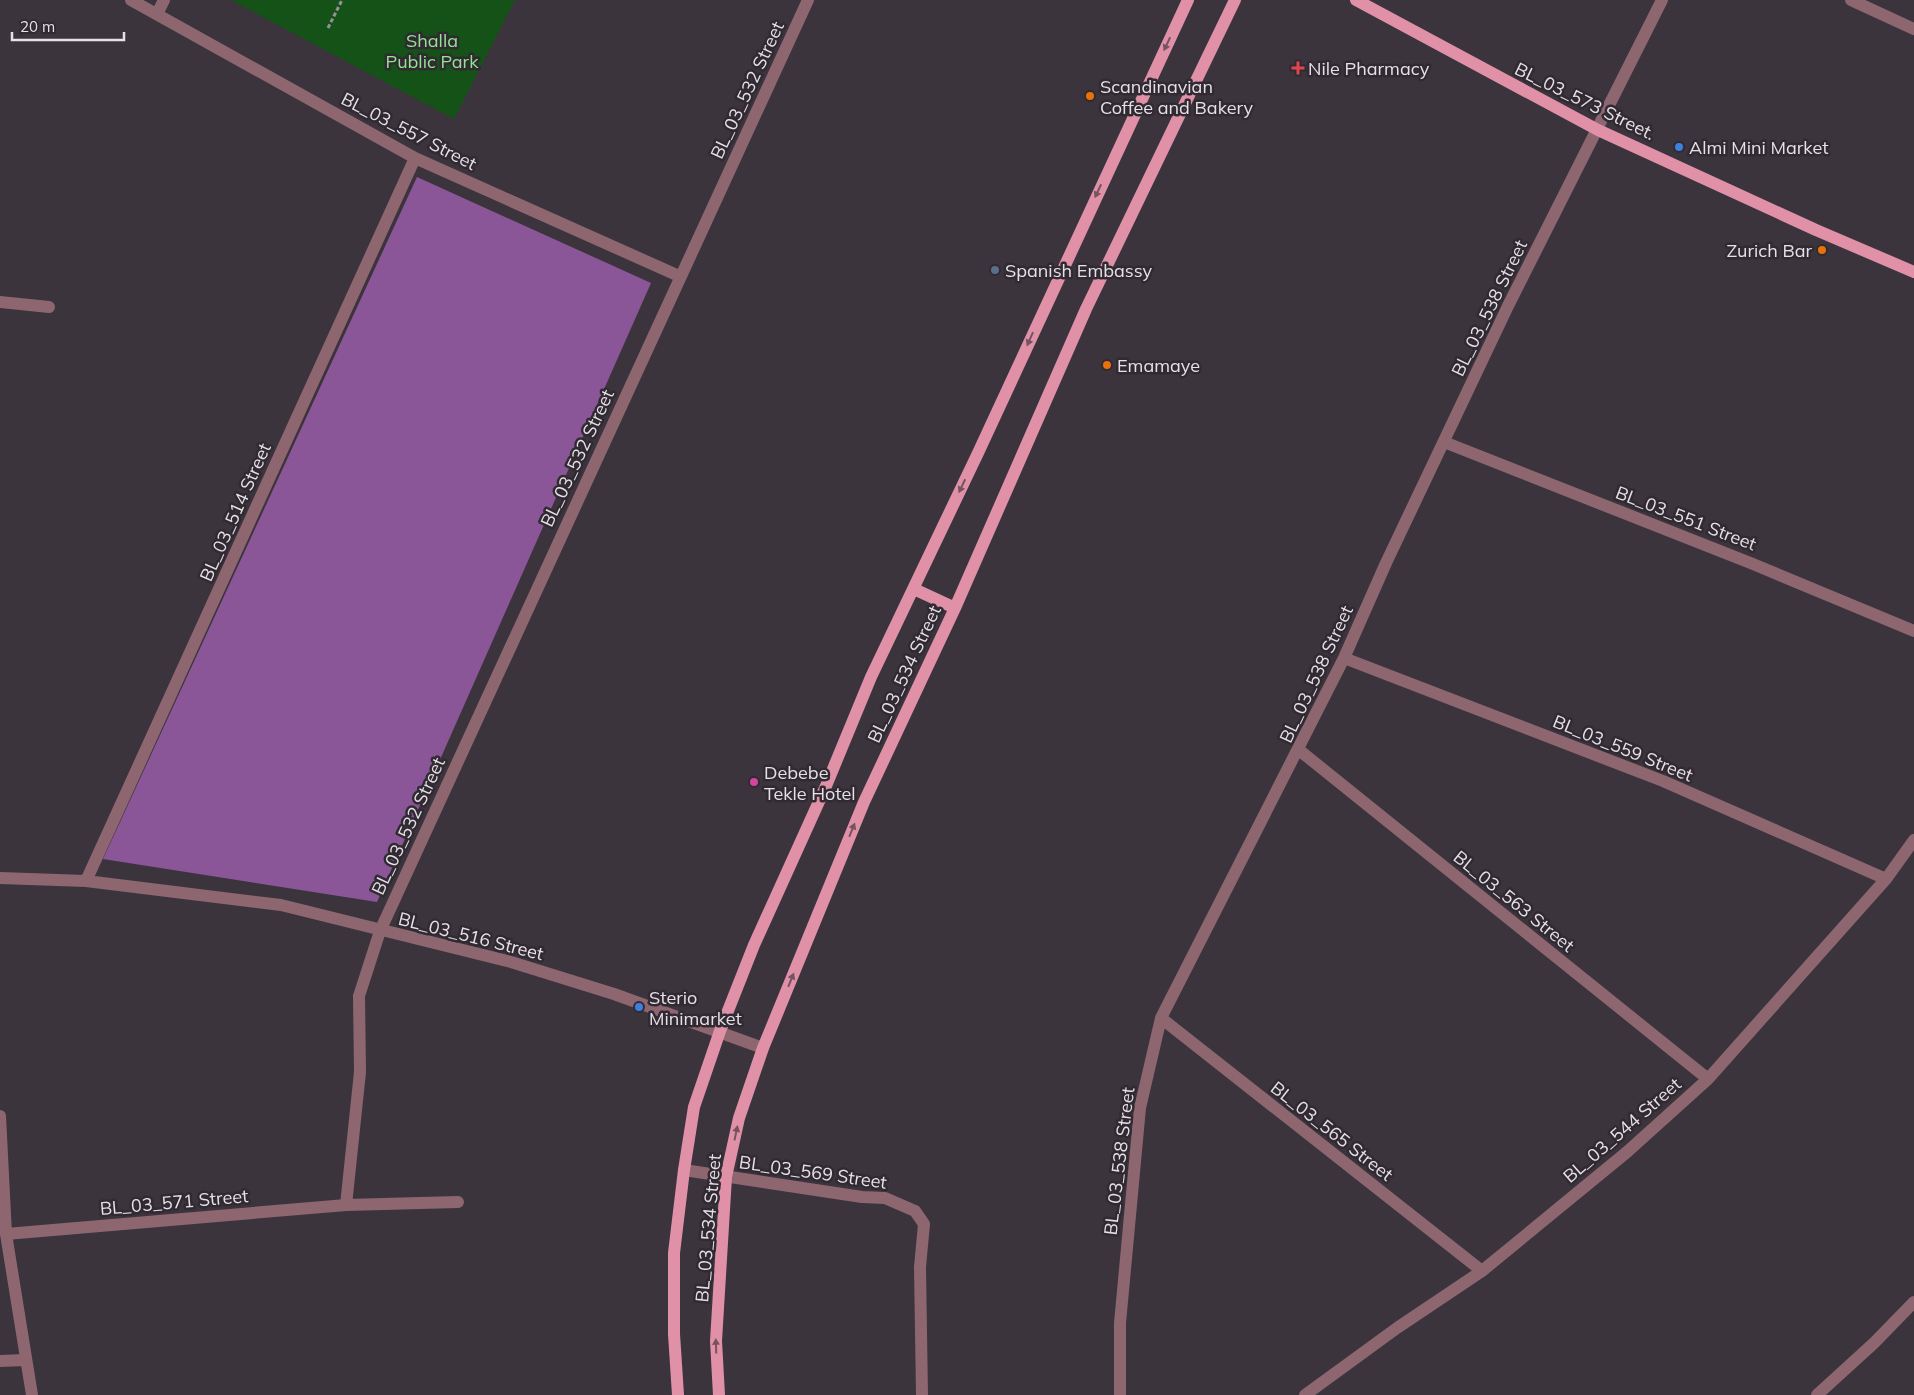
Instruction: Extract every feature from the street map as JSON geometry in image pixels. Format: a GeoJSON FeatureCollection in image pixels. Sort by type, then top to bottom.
{"type":"FeatureCollection","features":[{"type":"Feature","properties":{"kind":"main road","name":"BL_03_534 Street"},"geometry":{"type":"LineString","coordinates":[[678,1395],[674,1334],[674,1253],[694,1107],[720,1031],[754,945],[826,786],[871,677],[914,589],[1188,0]]}},
{"type":"Feature","properties":{"kind":"main road","name":"BL_03_534 Street"},"geometry":{"type":"LineString","coordinates":[[719,1395],[716,1341],[726,1178],[739,1118],[763,1048],[864,802],[955,608],[1086,309],[1235,0]]}},
{"type":"Feature","properties":{"kind":"main road","name":"BL_03_573 Street."},"geometry":{"type":"LineString","coordinates":[[1356,0],[1598,130],[1816,230],[1914,272]]}},
{"type":"Feature","properties":{"kind":"main road"},"geometry":{"type":"LineString","coordinates":[[914,589],[955,608]]}},
{"type":"Feature","properties":{"kind":"street","name":"BL_03_557 Street"},"geometry":{"type":"LineString","coordinates":[[131,0],[415,158],[679,276]]}},
{"type":"Feature","properties":{"kind":"street"},"geometry":{"type":"LineString","coordinates":[[157,14],[164,0]]}},
{"type":"Feature","properties":{"kind":"street","name":"BL_03_532 Street"},"geometry":{"type":"LineString","coordinates":[[380,931],[679,276],[808,0]]}},
{"type":"Feature","properties":{"kind":"street","name":"BL_03_538 Street"},"geometry":{"type":"LineString","coordinates":[[1120,1395],[1120,1322],[1140,1108],[1161,1018],[1299,750],[1344,658],[1508,306],[1662,0]]}},
{"type":"Feature","properties":{"kind":"street"},"geometry":{"type":"LineString","coordinates":[[1851,0],[1914,29]]}},
{"type":"Feature","properties":{"kind":"street","name":"BL_03_514 Street"},"geometry":{"type":"LineString","coordinates":[[86,881],[415,158]]}},
{"type":"Feature","properties":{"kind":"street"},"geometry":{"type":"LineString","coordinates":[[0,302],[49,307]]}},
{"type":"Feature","properties":{"kind":"street","name":"BL_03_551 Street"},"geometry":{"type":"LineString","coordinates":[[1444,442],[1753,564],[1914,631]]}},
{"type":"Feature","properties":{"kind":"street","name":"BL_03_559 Street"},"geometry":{"type":"LineString","coordinates":[[1344,658],[1664,781],[1886,879]]}},
{"type":"Feature","properties":{"kind":"street","name":"BL_03_563 Street"},"geometry":{"type":"LineString","coordinates":[[1299,750],[1708,1079]]}},
{"type":"Feature","properties":{"kind":"street","name":"BL_03_544 Street"},"geometry":{"type":"LineString","coordinates":[[1305,1395],[1397,1328],[1482,1271],[1627,1152],[1708,1079],[1886,879],[1914,840]]}},
{"type":"Feature","properties":{"kind":"street","name":"BL_03_516 Street"},"geometry":{"type":"LineString","coordinates":[[0,878],[86,881],[281,905],[511,962],[614,994],[763,1048]]}},
{"type":"Feature","properties":{"kind":"street"},"geometry":{"type":"LineString","coordinates":[[346,1205],[360,1072],[359,996],[380,931]]}},
{"type":"Feature","properties":{"kind":"street","name":"BL_03_565 Street"},"geometry":{"type":"LineString","coordinates":[[1161,1018],[1482,1271]]}},
{"type":"Feature","properties":{"kind":"street"},"geometry":{"type":"LineString","coordinates":[[0,1116],[6,1234],[24,1360],[32,1395]]}},
{"type":"Feature","properties":{"kind":"street","name":"BL_03_569 Street"},"geometry":{"type":"LineString","coordinates":[[684,1170],[726,1178],[885,1198],[915,1211],[924,1224],[920,1267],[922,1395]]}},
{"type":"Feature","properties":{"kind":"street","name":"BL_03_571 Street"},"geometry":{"type":"LineString","coordinates":[[6,1234],[346,1205],[458,1202]]}},
{"type":"Feature","properties":{"kind":"street"},"geometry":{"type":"LineString","coordinates":[[1817,1395],[1874,1343],[1914,1302]]}},
{"type":"Feature","properties":{"kind":"street"},"geometry":{"type":"LineString","coordinates":[[0,1361],[24,1360]]}},
{"type":"Feature","properties":{"kind":"path"},"geometry":{"type":"LineString","coordinates":[[328,28],[342,0]]}},
{"type":"Feature","properties":{"kind":"green space","name":"Shalla Public Park"},"geometry":{"type":"Polygon","coordinates":[[[231,0],[515,0],[454,119],[231,0]]]}},
{"type":"Feature","properties":{"kind":"building"},"geometry":{"type":"Polygon","coordinates":[[[417,177],[651,283],[377,902],[103,859],[417,177]]]}},
{"type":"Feature","properties":{"kind":"place","name":"Nile Pharmacy"},"geometry":{"type":"Point","coordinates":[1298,68]}},
{"type":"Feature","properties":{"kind":"place","name":"Scandinavian Coffee and Bakery"},"geometry":{"type":"Point","coordinates":[1090,96]}},
{"type":"Feature","properties":{"kind":"place","name":"Almi Mini Market"},"geometry":{"type":"Point","coordinates":[1679,147]}},
{"type":"Feature","properties":{"kind":"place","name":"Zurich Bar"},"geometry":{"type":"Point","coordinates":[1822,250]}},
{"type":"Feature","properties":{"kind":"place","name":"Spanish Embassy"},"geometry":{"type":"Point","coordinates":[995,270]}},
{"type":"Feature","properties":{"kind":"place","name":"Emamaye"},"geometry":{"type":"Point","coordinates":[1107,365]}},
{"type":"Feature","properties":{"kind":"place","name":"Debebe Tekle Hotel"},"geometry":{"type":"Point","coordinates":[754,782]}},
{"type":"Feature","properties":{"kind":"place","name":"Sterio Minimarket"},"geometry":{"type":"Point","coordinates":[639,1007]}}]}
